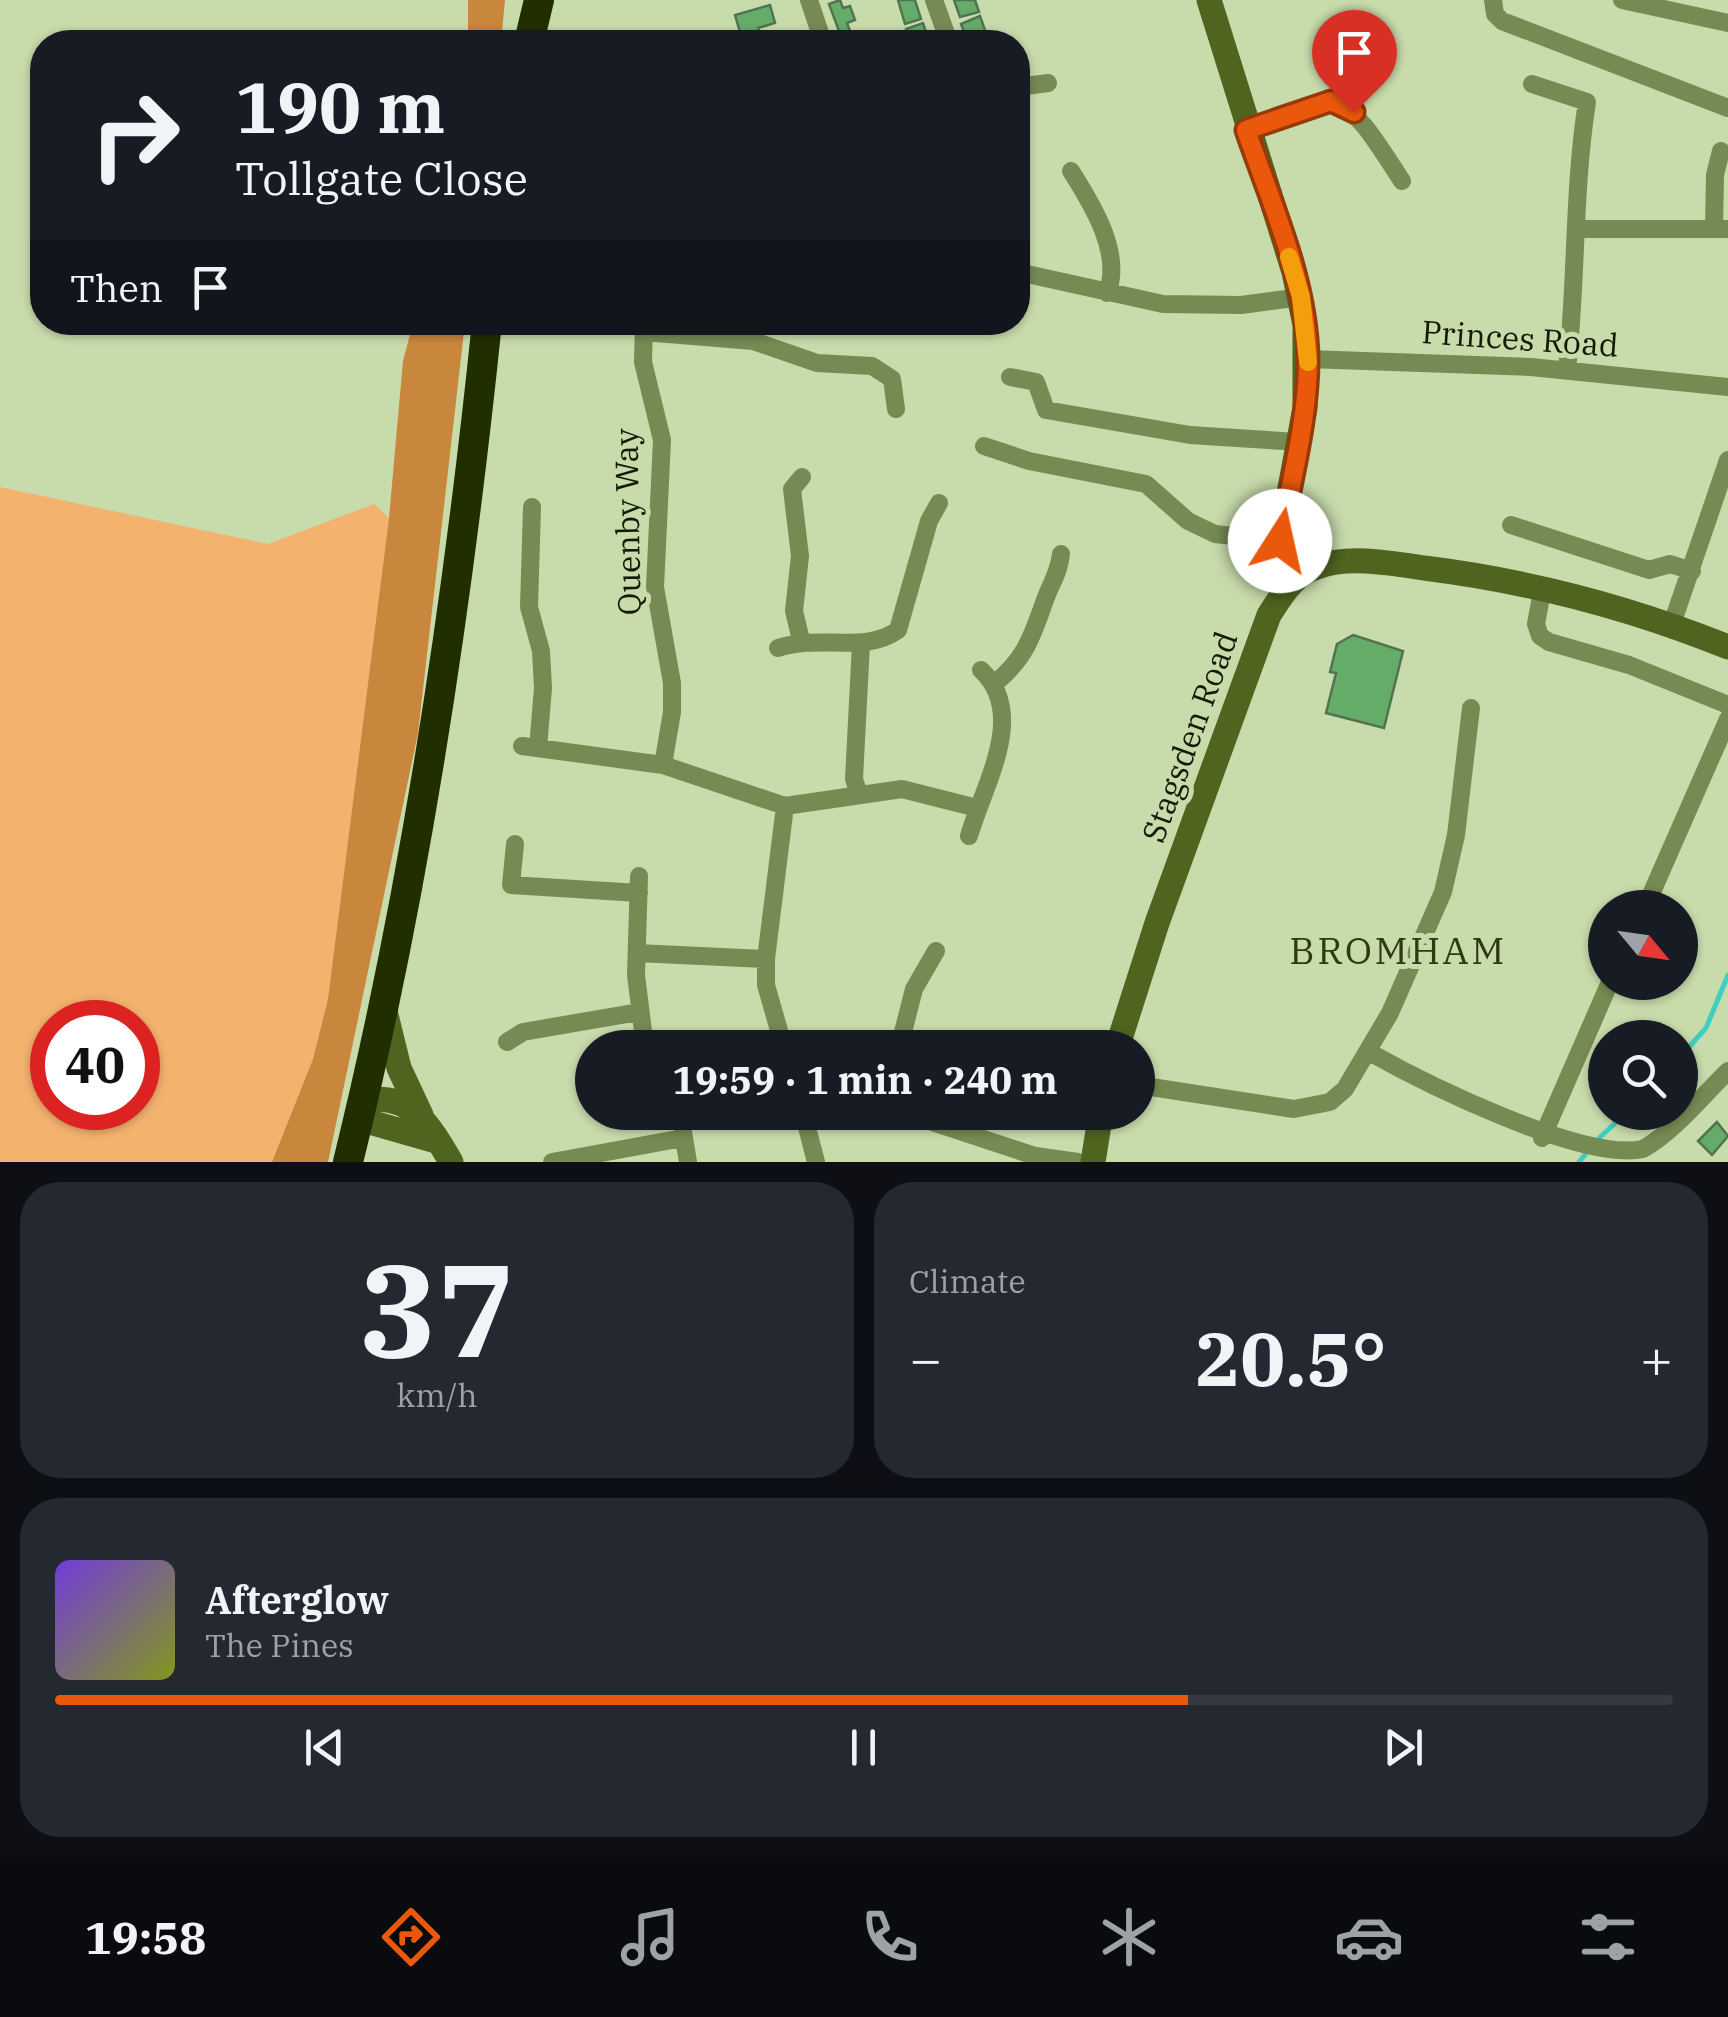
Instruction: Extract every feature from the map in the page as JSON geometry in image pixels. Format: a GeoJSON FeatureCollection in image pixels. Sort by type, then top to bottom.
{"type":"FeatureCollection","features":[{"type":"Feature","properties":{"kind":"highway"},"geometry":{"type":"LineString","coordinates":[[532,30],[539,0]]}},
{"type":"Feature","properties":{"kind":"highway"},"geometry":{"type":"LineString","coordinates":[[348,1162],[383,1002],[458,567],[485,335]]}},
{"type":"Feature","properties":{"kind":"street"},"geometry":{"type":"LineString","coordinates":[[810,0],[819,30]]}},
{"type":"Feature","properties":{"kind":"street"},"geometry":{"type":"LineString","coordinates":[[934,0],[944,30]]}},
{"type":"Feature","properties":{"kind":"street"},"geometry":{"type":"LineString","coordinates":[[1209,0],[1246,130],[1301,297],[1308,359],[1280,541]]}},
{"type":"Feature","properties":{"kind":"street"},"geometry":{"type":"LineString","coordinates":[[1494,0],[1495,14],[1502,21],[1728,108]]}},
{"type":"Feature","properties":{"kind":"street"},"geometry":{"type":"LineString","coordinates":[[1622,0],[1728,23]]}},
{"type":"Feature","properties":{"kind":"street"},"geometry":{"type":"LineString","coordinates":[[1030,90],[1048,83]]}},
{"type":"Feature","properties":{"kind":"street"},"geometry":{"type":"LineString","coordinates":[[1532,84],[1587,102],[1577,168],[1578,255],[1567,369]]}},
{"type":"Feature","properties":{"kind":"street"},"geometry":{"type":"LineString","coordinates":[[1246,130],[1310,105],[1331,101],[1345,105],[1364,122],[1402,181]]}},
{"type":"Feature","properties":{"kind":"street"},"geometry":{"type":"LineString","coordinates":[[1576,229],[1721,229],[1715,175],[1722,152]]}},
{"type":"Feature","properties":{"kind":"street"},"geometry":{"type":"LineString","coordinates":[[1071,171],[1090,202],[1106,242],[1114,276],[1107,292]]}},
{"type":"Feature","properties":{"kind":"street"},"geometry":{"type":"LineString","coordinates":[[1030,275],[1198,307],[1301,297]]}},
{"type":"Feature","properties":{"kind":"street","name":"Quenby Way"},"geometry":{"type":"LineString","coordinates":[[644,335],[643,362],[662,440],[655,587],[672,683],[664,766]]}},
{"type":"Feature","properties":{"kind":"street"},"geometry":{"type":"LineString","coordinates":[[706,335],[753,341],[817,363],[884,370],[892,379],[896,409]]}},
{"type":"Feature","properties":{"kind":"street"},"geometry":{"type":"LineString","coordinates":[[753,341],[755,335]]}},
{"type":"Feature","properties":{"kind":"street","name":"Princes Road"},"geometry":{"type":"LineString","coordinates":[[1308,359],[1567,369],[1728,387]]}},
{"type":"Feature","properties":{"kind":"street"},"geometry":{"type":"LineString","coordinates":[[1010,377],[1036,382],[1046,410],[1190,435],[1298,442]]}},
{"type":"Feature","properties":{"kind":"street"},"geometry":{"type":"LineString","coordinates":[[984,446],[1029,461],[1146,484],[1188,521],[1215,534],[1280,541],[1306,571],[1336,564],[1392,564],[1544,586],[1672,624],[1728,646]]}},
{"type":"Feature","properties":{"kind":"street"},"geometry":{"type":"LineString","coordinates":[[1672,624],[1728,460]]}},
{"type":"Feature","properties":{"kind":"street"},"geometry":{"type":"LineString","coordinates":[[801,640],[794,610],[800,556],[792,489],[802,477]]}},
{"type":"Feature","properties":{"kind":"street"},"geometry":{"type":"LineString","coordinates":[[778,648],[801,640],[861,644],[885,640],[903,623],[929,521],[939,503]]}},
{"type":"Feature","properties":{"kind":"street"},"geometry":{"type":"LineString","coordinates":[[532,507],[529,607],[541,652],[543,688],[530,747],[664,766],[785,806],[902,790],[977,808]]}},
{"type":"Feature","properties":{"kind":"street"},"geometry":{"type":"LineString","coordinates":[[1511,525],[1649,570],[1670,564],[1692,572]]}},
{"type":"Feature","properties":{"kind":"street"},"geometry":{"type":"LineString","coordinates":[[969,836],[1003,731],[1004,711],[988,677],[1024,657],[1046,596],[1065,582],[1061,554]]}},
{"type":"Feature","properties":{"kind":"street","name":"Stagsden Road"},"geometry":{"type":"LineString","coordinates":[[1123,1030],[1157,922],[1269,615],[1286,587],[1306,571]]}},
{"type":"Feature","properties":{"kind":"street"},"geometry":{"type":"LineString","coordinates":[[1544,586],[1536,624],[1540,636],[1549,642],[1629,665],[1728,705]]}},
{"type":"Feature","properties":{"kind":"street"},"geometry":{"type":"LineString","coordinates":[[860,795],[854,779],[861,644]]}},
{"type":"Feature","properties":{"kind":"street"},"geometry":{"type":"LineString","coordinates":[[1155,1088],[1294,1109],[1316,1108],[1345,1088],[1369,1052],[1443,892],[1456,835],[1471,708]]}},
{"type":"Feature","properties":{"kind":"street"},"geometry":{"type":"LineString","coordinates":[[1653,890],[1728,720]]}},
{"type":"Feature","properties":{"kind":"street"},"geometry":{"type":"LineString","coordinates":[[778,1030],[771,1009],[766,959],[785,806]]}},
{"type":"Feature","properties":{"kind":"street"},"geometry":{"type":"LineString","coordinates":[[504,1042],[523,1032],[641,1021],[637,953],[639,884],[511,885],[515,844]]}},
{"type":"Feature","properties":{"kind":"street"},"geometry":{"type":"LineString","coordinates":[[904,1030],[914,989],[936,952]]}},
{"type":"Feature","properties":{"kind":"street"},"geometry":{"type":"LineString","coordinates":[[637,953],[766,959]]}},
{"type":"Feature","properties":{"kind":"street"},"geometry":{"type":"LineString","coordinates":[[1542,1138],[1602,1000]]}},
{"type":"Feature","properties":{"kind":"street"},"geometry":{"type":"LineString","coordinates":[[383,1002],[399,1068],[436,1141],[452,1162]]}},
{"type":"Feature","properties":{"kind":"street"},"geometry":{"type":"LineString","coordinates":[[1369,1052],[1472,1109],[1542,1138],[1610,1157],[1645,1156],[1728,1071]]}},
{"type":"Feature","properties":{"kind":"street"},"geometry":{"type":"LineString","coordinates":[[361,1110],[392,1098],[422,1115]]}},
{"type":"Feature","properties":{"kind":"street"},"geometry":{"type":"LineString","coordinates":[[361,1110],[436,1141]]}},
{"type":"Feature","properties":{"kind":"street"},"geometry":{"type":"LineString","coordinates":[[682,1130],[688,1162]]}},
{"type":"Feature","properties":{"kind":"street"},"geometry":{"type":"LineString","coordinates":[[808,1130],[816,1162]]}},
{"type":"Feature","properties":{"kind":"street"},"geometry":{"type":"LineString","coordinates":[[956,1130],[1034,1156],[1078,1162]]}},
{"type":"Feature","properties":{"kind":"street"},"geometry":{"type":"LineString","coordinates":[[1093,1162],[1098,1130]]}},
{"type":"Feature","properties":{"kind":"street"},"geometry":{"type":"LineString","coordinates":[[552,1162],[683,1138]]}},
{"type":"Feature","properties":{"kind":"shaded area"},"geometry":{"type":"Polygon","coordinates":[[[468,0],[505,0],[502,30],[468,30],[468,0]]]}},
{"type":"Feature","properties":{"kind":"shaded area"},"geometry":{"type":"Polygon","coordinates":[[[410,335],[464,335],[418,733],[328,1162],[272,1162],[313,1059],[328,999],[389,518],[403,361],[410,335]]]}},
{"type":"Feature","properties":{"kind":"shaded area"},"geometry":{"type":"Polygon","coordinates":[[[0,487],[268,544],[374,504],[389,518],[328,999],[313,1059],[272,1162],[0,1162],[0,487]]]}},
{"type":"Feature","properties":{"kind":"building"},"geometry":{"type":"Polygon","coordinates":[[[840,0],[843,8],[850,6],[855,20],[847,23],[850,30],[839,30],[829,4],[840,0]]]}},
{"type":"Feature","properties":{"kind":"building"},"geometry":{"type":"Polygon","coordinates":[[[898,0],[915,0],[921,19],[905,24],[898,0]]]}},
{"type":"Feature","properties":{"kind":"building"},"geometry":{"type":"Polygon","coordinates":[[[954,0],[975,0],[979,12],[960,17],[954,0]]]}},
{"type":"Feature","properties":{"kind":"building"},"geometry":{"type":"Polygon","coordinates":[[[770,5],[775,23],[759,30],[739,30],[735,15],[770,5]]]}},
{"type":"Feature","properties":{"kind":"building"},"geometry":{"type":"Polygon","coordinates":[[[980,16],[985,30],[963,30],[961,24],[980,16]]]}},
{"type":"Feature","properties":{"kind":"building"},"geometry":{"type":"Polygon","coordinates":[[[923,23],[925,30],[906,30],[923,23]]]}},
{"type":"Feature","properties":{"kind":"building"},"geometry":{"type":"Polygon","coordinates":[[[1353,635],[1403,651],[1384,728],[1326,713],[1336,673],[1330,672],[1337,644],[1353,635]]]}},
{"type":"Feature","properties":{"kind":"building"},"geometry":{"type":"Polygon","coordinates":[[[1717,1122],[1728,1136],[1712,1155],[1698,1141],[1717,1122]]]}},
{"type":"Feature","properties":{"kind":"waterway"},"geometry":{"type":"LineString","coordinates":[[1698,1037],[1706,1028],[1728,975]]}},
{"type":"Feature","properties":{"kind":"waterway"},"geometry":{"type":"LineString","coordinates":[[1596,1141],[1608,1130]]}},
{"type":"Feature","properties":{"kind":"waterway"},"geometry":{"type":"LineString","coordinates":[[1579,1162],[1589,1150]]}},
{"type":"Feature","properties":{"kind":"slow traffic"},"geometry":{"type":"LineString","coordinates":[[1289,257],[1301,297],[1308,362]]}},
{"type":"Feature","properties":{"kind":"district","name":"BROMHAM"},"geometry":{"type":"Point","coordinates":[1398,951]}},
{"type":"Feature","properties":{"kind":"route"},"geometry":{"type":"LineString","coordinates":[[1280,541],[1304,408],[1306,325],[1294,272],[1246,130],[1331,101],[1354,112]]}}]}
